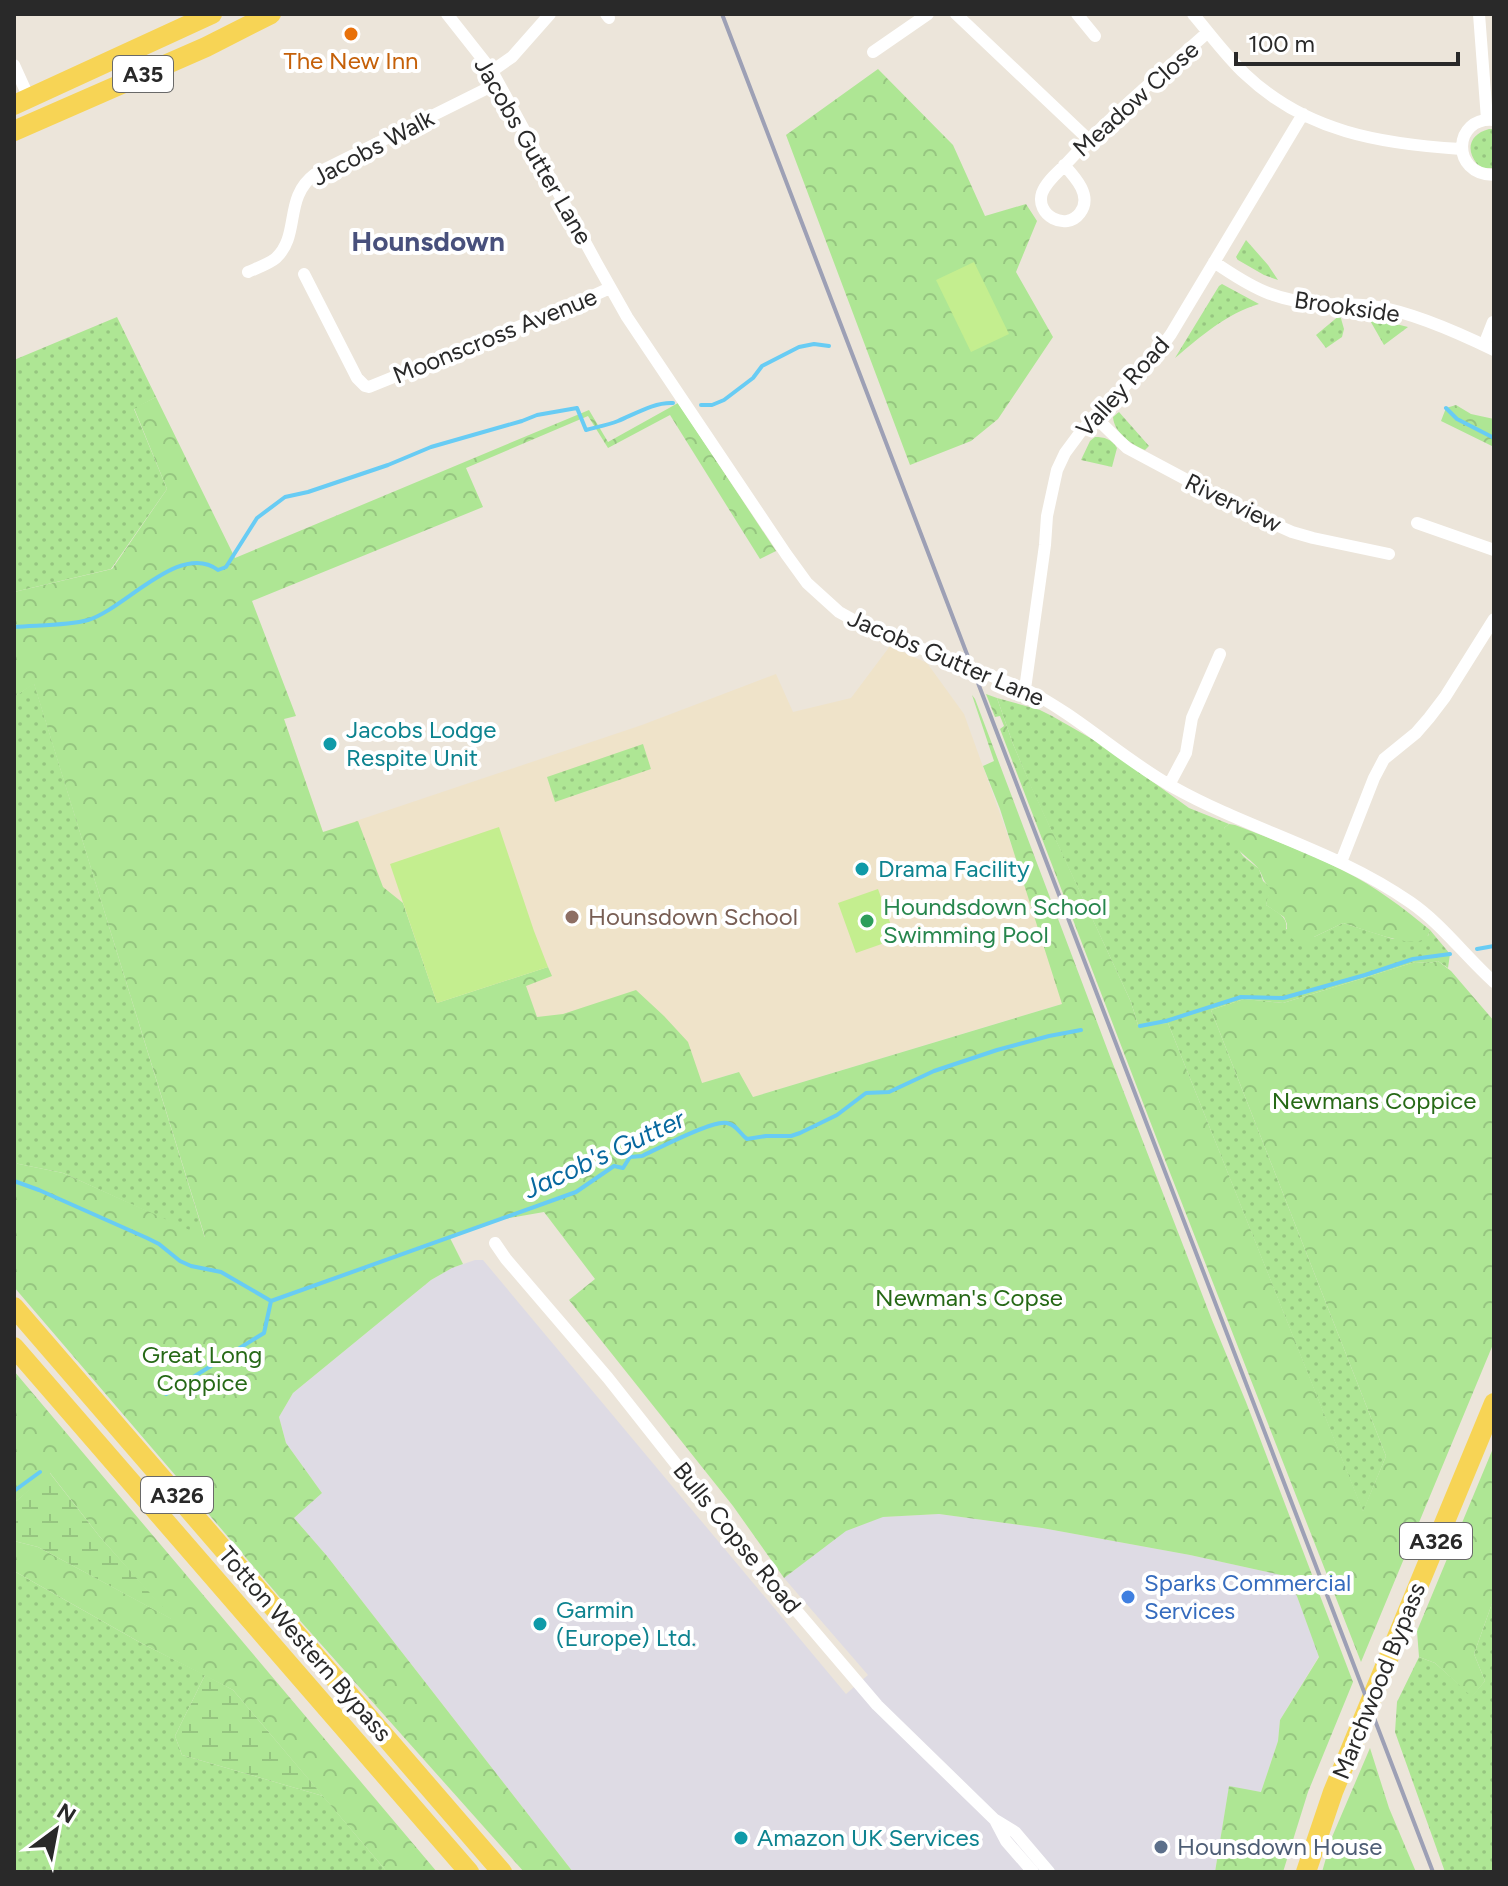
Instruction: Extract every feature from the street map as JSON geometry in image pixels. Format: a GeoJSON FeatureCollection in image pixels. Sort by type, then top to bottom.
{"type":"FeatureCollection","features":[{"type":"Feature","properties":{"kind":"main road","name":"A35"},"geometry":{"type":"LineString","coordinates":[[22,102],[212,14]]}},
{"type":"Feature","properties":{"kind":"main road","name":"A35"},"geometry":{"type":"LineString","coordinates":[[14,131],[193,53],[271,14]]}},
{"type":"Feature","properties":{"kind":"main road","name":"Totton Western Bypass"},"geometry":{"type":"LineString","coordinates":[[14,1307],[502,1872]]}},
{"type":"Feature","properties":{"kind":"main road","name":"Totton Western Bypass"},"geometry":{"type":"LineString","coordinates":[[14,1347],[469,1872]]}},
{"type":"Feature","properties":{"kind":"main road","name":"Marchwood Bypass"},"geometry":{"type":"LineString","coordinates":[[1306,1872],[1333,1792],[1494,1403]]}},
{"type":"Feature","properties":{"kind":"street","name":"Jacobs Gutter Lane"},"geometry":{"type":"LineString","coordinates":[[447,14],[495,77],[610,288],[645,344],[786,554],[818,594],[839,612],[866,627],[1025,689],[1067,712],[1169,785],[1341,862],[1388,888],[1424,913],[1494,982]]}},
{"type":"Feature","properties":{"kind":"street","name":"Jacobs Walk"},"geometry":{"type":"LineString","coordinates":[[248,272],[278,256],[290,231],[301,187],[315,174],[495,77],[550,14]]}},
{"type":"Feature","properties":{"kind":"street"},"geometry":{"type":"LineString","coordinates":[[873,52],[928,14]]}},
{"type":"Feature","properties":{"kind":"street"},"geometry":{"type":"LineString","coordinates":[[956,14],[1088,139]]}},
{"type":"Feature","properties":{"kind":"street"},"geometry":{"type":"LineString","coordinates":[[1077,14],[1095,36]]}},
{"type":"Feature","properties":{"kind":"street"},"geometry":{"type":"LineString","coordinates":[[1193,14],[1245,73],[1303,114],[1345,132],[1371,139],[1461,149]]}},
{"type":"Feature","properties":{"kind":"street"},"geometry":{"type":"LineString","coordinates":[[1479,14],[1490,120],[1471,126],[1461,149],[1468,166],[1476,172],[1494,175]]}},
{"type":"Feature","properties":{"kind":"street","name":"Meadow Close"},"geometry":{"type":"LineString","coordinates":[[1064,165],[1079,182],[1084,197],[1080,213],[1071,220],[1061,221],[1044,211],[1041,199],[1046,185],[1064,165],[1088,139],[1208,32]]}},
{"type":"Feature","properties":{"kind":"street"},"geometry":{"type":"LineString","coordinates":[[14,65],[22,102]]}},
{"type":"Feature","properties":{"kind":"street","name":"Valley Road"},"geometry":{"type":"LineString","coordinates":[[1025,689],[1052,486],[1065,453],[1082,430],[1158,352],[1178,324],[1303,114]]}},
{"type":"Feature","properties":{"kind":"street","name":"Brookside"},"geometry":{"type":"LineString","coordinates":[[1214,262],[1249,286],[1280,297],[1379,307],[1489,347],[1493,322]]}},
{"type":"Feature","properties":{"kind":"street","name":"Moonscross Avenue"},"geometry":{"type":"LineString","coordinates":[[304,274],[357,378],[369,387],[610,288]]}},
{"type":"Feature","properties":{"kind":"street","name":"Riverview"},"geometry":{"type":"LineString","coordinates":[[1095,417],[1127,448],[1247,512],[1292,532],[1389,554]]}},
{"type":"Feature","properties":{"kind":"street"},"geometry":{"type":"LineString","coordinates":[[1417,523],[1494,550]]}},
{"type":"Feature","properties":{"kind":"street"},"geometry":{"type":"LineString","coordinates":[[1341,862],[1384,759],[1429,718],[1494,619]]}},
{"type":"Feature","properties":{"kind":"street"},"geometry":{"type":"LineString","coordinates":[[1169,785],[1186,753],[1192,718],[1220,654]]}},
{"type":"Feature","properties":{"kind":"street","name":"Bulls Copse Road"},"geometry":{"type":"LineString","coordinates":[[495,1243],[608,1378],[732,1535],[877,1705],[994,1819],[1015,1832],[1049,1872]]}},
{"type":"Feature","properties":{"kind":"street","name":"Bulls Copse Road"},"geometry":{"type":"LineString","coordinates":[[994,1819],[1006,1841],[1033,1872]]}},
{"type":"Feature","properties":{"kind":"shaded area","name":"Hounsdown School"},"geometry":{"type":"Polygon","coordinates":[[[245,606],[323,832],[642,725],[776,674],[793,712],[851,698],[890,646],[927,663],[964,714],[1068,1002],[753,1097],[738,1072],[205,1238],[245,606]]]}},
{"type":"Feature","properties":{"kind":"shaded area"},"geometry":{"type":"Polygon","coordinates":[[[475,1260],[483,1260],[846,1694],[868,1675],[784,1578],[845,1531],[882,1517],[939,1514],[1042,1528],[1290,1577],[1319,1656],[1280,1720],[1278,1741],[1261,1792],[1229,1787],[1215,1872],[573,1872],[294,1518],[322,1493],[286,1443],[279,1417],[293,1393],[431,1280],[475,1260]]]}},
{"type":"Feature","properties":{"kind":"green space"},"geometry":{"type":"Polygon","coordinates":[[[878,69],[953,145],[985,216],[1026,204],[1037,221],[1016,272],[1053,337],[998,419],[971,441],[910,465],[786,135],[878,69]]]}},
{"type":"Feature","properties":{"kind":"green space"},"geometry":{"type":"Polygon","coordinates":[[[1494,129],[1494,168],[1483,168],[1473,158],[1471,143],[1477,134],[1494,129]]]}},
{"type":"Feature","properties":{"kind":"green space"},"geometry":{"type":"Polygon","coordinates":[[[1246,240],[1278,280],[1238,260],[1236,257],[1246,240]]]}},
{"type":"Feature","properties":{"kind":"green space"},"geometry":{"type":"Polygon","coordinates":[[[974,262],[1009,334],[971,352],[936,280],[974,262]]]}},
{"type":"Feature","properties":{"kind":"green space"},"geometry":{"type":"Polygon","coordinates":[[[1222,284],[1259,304],[1225,320],[1175,358],[1219,286],[1222,284]]]}},
{"type":"Feature","properties":{"kind":"green space"},"geometry":{"type":"Polygon","coordinates":[[[1340,315],[1344,329],[1342,337],[1326,348],[1316,335],[1340,315]]]}},
{"type":"Feature","properties":{"kind":"green space"},"geometry":{"type":"Polygon","coordinates":[[[117,317],[156,397],[134,409],[167,489],[111,569],[14,592],[14,360],[117,317]]]}},
{"type":"Feature","properties":{"kind":"green space"},"geometry":{"type":"Polygon","coordinates":[[[1368,317],[1408,327],[1384,345],[1368,317]]]}},
{"type":"Feature","properties":{"kind":"green space"},"geometry":{"type":"Polygon","coordinates":[[[156,397],[235,558],[589,410],[608,442],[678,403],[776,551],[760,559],[670,415],[608,448],[588,416],[466,468],[483,507],[252,601],[296,716],[284,719],[323,832],[358,821],[383,887],[403,903],[437,1003],[548,967],[552,976],[526,986],[537,1017],[563,1014],[636,990],[688,1042],[702,1083],[739,1072],[753,1097],[1062,1004],[1000,809],[983,766],[994,761],[972,695],[1353,1682],[1308,1792],[1283,1872],[1215,1872],[1229,1786],[1261,1792],[1278,1741],[1280,1720],[1319,1657],[1290,1577],[1042,1528],[939,1514],[883,1517],[846,1531],[784,1578],[733,1506],[569,1300],[595,1279],[544,1212],[498,1220],[450,1238],[463,1264],[431,1280],[293,1393],[279,1417],[286,1443],[322,1493],[294,1518],[573,1872],[524,1872],[295,1615],[14,1287],[14,1163],[63,1173],[205,1237],[34,684],[14,697],[14,592],[112,569],[167,489],[134,408],[156,397]]]}},
{"type":"Feature","properties":{"kind":"green space"},"geometry":{"type":"Polygon","coordinates":[[[1456,405],[1471,414],[1494,419],[1494,447],[1441,421],[1446,408],[1456,405]]]}},
{"type":"Feature","properties":{"kind":"green space"},"geometry":{"type":"Polygon","coordinates":[[[1119,412],[1149,446],[1145,450],[1120,433],[1113,417],[1119,412]]]}},
{"type":"Feature","properties":{"kind":"green space"},"geometry":{"type":"Polygon","coordinates":[[[1095,437],[1108,439],[1117,448],[1112,467],[1081,460],[1095,437]]]}},
{"type":"Feature","properties":{"kind":"green space"},"geometry":{"type":"Polygon","coordinates":[[[34,683],[205,1238],[63,1173],[14,1163],[14,697],[34,683]]]}},
{"type":"Feature","properties":{"kind":"green space","name":"Newmans Coppice"},"geometry":{"type":"Polygon","coordinates":[[[986,694],[997,698],[1013,744],[1131,1002],[1138,1025],[1168,1023],[1363,1511],[1386,1456],[1211,1010],[1244,999],[1283,1003],[1415,962],[1438,961],[1451,971],[1494,1021],[1494,1342],[1361,1662],[1000,729],[1004,726],[1000,716],[995,717],[986,694]]]}},
{"type":"Feature","properties":{"kind":"green space"},"geometry":{"type":"Polygon","coordinates":[[[997,698],[1052,716],[1099,743],[1189,808],[1229,824],[1224,828],[1271,888],[1266,905],[1283,918],[1286,929],[1314,937],[1343,923],[1393,939],[1428,936],[1430,930],[1450,954],[1448,968],[1438,961],[1415,962],[1283,1003],[1244,999],[1211,1010],[1386,1456],[1363,1512],[1168,1023],[1138,1025],[1131,1002],[1032,789],[997,698]]]}},
{"type":"Feature","properties":{"kind":"green space"},"geometry":{"type":"Polygon","coordinates":[[[643,744],[651,769],[555,802],[547,777],[643,744]]]}},
{"type":"Feature","properties":{"kind":"green space"},"geometry":{"type":"Polygon","coordinates":[[[1229,824],[1304,852],[1355,877],[1430,930],[1427,937],[1405,941],[1343,923],[1314,937],[1309,946],[1296,942],[1287,934],[1284,917],[1266,905],[1270,888],[1257,867],[1230,840],[1224,828],[1229,824]]]}},
{"type":"Feature","properties":{"kind":"green space"},"geometry":{"type":"Polygon","coordinates":[[[499,827],[548,967],[437,1003],[390,864],[499,827]]]}},
{"type":"Feature","properties":{"kind":"green space","name":"Houndsdown School Swimming Pool"},"geometry":{"type":"Polygon","coordinates":[[[878,889],[896,939],[856,953],[838,903],[878,889]]]}},
{"type":"Feature","properties":{"kind":"green space"},"geometry":{"type":"Polygon","coordinates":[[[14,1371],[437,1872],[387,1872],[233,1690],[141,1643],[14,1571],[14,1541],[38,1547],[172,1619],[100,1537],[50,1473],[14,1503],[14,1371]]]}},
{"type":"Feature","properties":{"kind":"green space"},"geometry":{"type":"Polygon","coordinates":[[[1494,1446],[1494,1598],[1474,1654],[1485,1681],[1472,1697],[1435,1663],[1419,1657],[1417,1631],[1494,1446]]]}},
{"type":"Feature","properties":{"kind":"green space"},"geometry":{"type":"Polygon","coordinates":[[[49,1472],[100,1537],[175,1621],[38,1547],[14,1541],[14,1503],[49,1472]]]}},
{"type":"Feature","properties":{"kind":"green space"},"geometry":{"type":"Polygon","coordinates":[[[14,1571],[141,1643],[205,1675],[175,1736],[182,1755],[323,1796],[387,1872],[14,1872],[14,1571]]]}},
{"type":"Feature","properties":{"kind":"green space"},"geometry":{"type":"Polygon","coordinates":[[[1494,1598],[1494,1872],[1445,1872],[1395,1732],[1397,1702],[1419,1657],[1435,1663],[1472,1696],[1485,1681],[1474,1654],[1494,1598]]]}},
{"type":"Feature","properties":{"kind":"green space"},"geometry":{"type":"Polygon","coordinates":[[[205,1675],[233,1690],[323,1796],[182,1755],[175,1736],[205,1675]]]}},
{"type":"Feature","properties":{"kind":"green space"},"geometry":{"type":"Polygon","coordinates":[[[1370,1748],[1389,1808],[1416,1872],[1322,1872],[1332,1837],[1370,1748]]]}},
{"type":"Feature","properties":{"kind":"waterway"},"geometry":{"type":"LineString","coordinates":[[701,405],[724,400],[753,378],[762,366],[799,347],[814,344],[829,346]]}},
{"type":"Feature","properties":{"kind":"waterway"},"geometry":{"type":"LineString","coordinates":[[14,627],[88,620],[103,614],[170,570],[187,564],[203,563],[218,570],[226,567],[257,518],[285,497],[388,465],[431,447],[537,415],[577,408],[586,430],[652,406],[673,403]]}},
{"type":"Feature","properties":{"kind":"waterway"},"geometry":{"type":"LineString","coordinates":[[1446,408],[1457,419],[1494,438]]}},
{"type":"Feature","properties":{"kind":"waterway","name":"Jacob's Gutter"},"geometry":{"type":"LineString","coordinates":[[1477,949],[1494,946]]}},
{"type":"Feature","properties":{"kind":"waterway","name":"Jacob's Gutter"},"geometry":{"type":"LineString","coordinates":[[1140,1026],[1241,997],[1283,998],[1413,959],[1450,954]]}},
{"type":"Feature","properties":{"kind":"waterway","name":"Jacob's Gutter"},"geometry":{"type":"LineString","coordinates":[[14,1181],[147,1238],[191,1266],[221,1272],[271,1301],[576,1192],[614,1166],[623,1168],[630,1157],[642,1156],[710,1125],[730,1124],[747,1139],[791,1136],[837,1115],[866,1093],[889,1092],[934,1071],[997,1050],[1081,1030]]}},
{"type":"Feature","properties":{"kind":"waterway","name":"Jacob's Gutter"},"geometry":{"type":"LineString","coordinates":[[166,1394],[264,1333],[271,1301]]}},
{"type":"Feature","properties":{"kind":"waterway"},"geometry":{"type":"LineString","coordinates":[[14,1491],[40,1472]]}},
{"type":"Feature","properties":{"kind":"railway"},"geometry":{"type":"LineString","coordinates":[[722,14],[1433,1872]]}},
{"type":"Feature","properties":{"kind":"place","name":"The New Inn"},"geometry":{"type":"Point","coordinates":[351,34]}},
{"type":"Feature","properties":{"kind":"place","name":"Jacobs Lodge Respite Unit"},"geometry":{"type":"Point","coordinates":[330,744]}},
{"type":"Feature","properties":{"kind":"place","name":"Drama Facility"},"geometry":{"type":"Point","coordinates":[862,869]}},
{"type":"Feature","properties":{"kind":"place","name":"Hounsdown School"},"geometry":{"type":"Point","coordinates":[572,917]}},
{"type":"Feature","properties":{"kind":"place","name":"Houndsdown School Swimming Pool"},"geometry":{"type":"Point","coordinates":[867,921]}},
{"type":"Feature","properties":{"kind":"place","name":"Sparks Commercial Services"},"geometry":{"type":"Point","coordinates":[1128,1597]}},
{"type":"Feature","properties":{"kind":"place","name":"Garmin (Europe) Ltd."},"geometry":{"type":"Point","coordinates":[540,1624]}},
{"type":"Feature","properties":{"kind":"place","name":"Amazon UK Services"},"geometry":{"type":"Point","coordinates":[741,1838]}},
{"type":"Feature","properties":{"kind":"place","name":"Hounsdown House"},"geometry":{"type":"Point","coordinates":[1161,1847]}},
{"type":"Feature","properties":{"kind":"district","name":"Hounsdown"},"geometry":{"type":"Point","coordinates":[428,241]}},
{"type":"Feature","properties":{"kind":"park label","name":"Newman's Copse"},"geometry":{"type":"Point","coordinates":[969,1298]}},
{"type":"Feature","properties":{"kind":"park label","name":"Great Long Coppice"},"geometry":{"type":"Point","coordinates":[202,1369]}}]}
